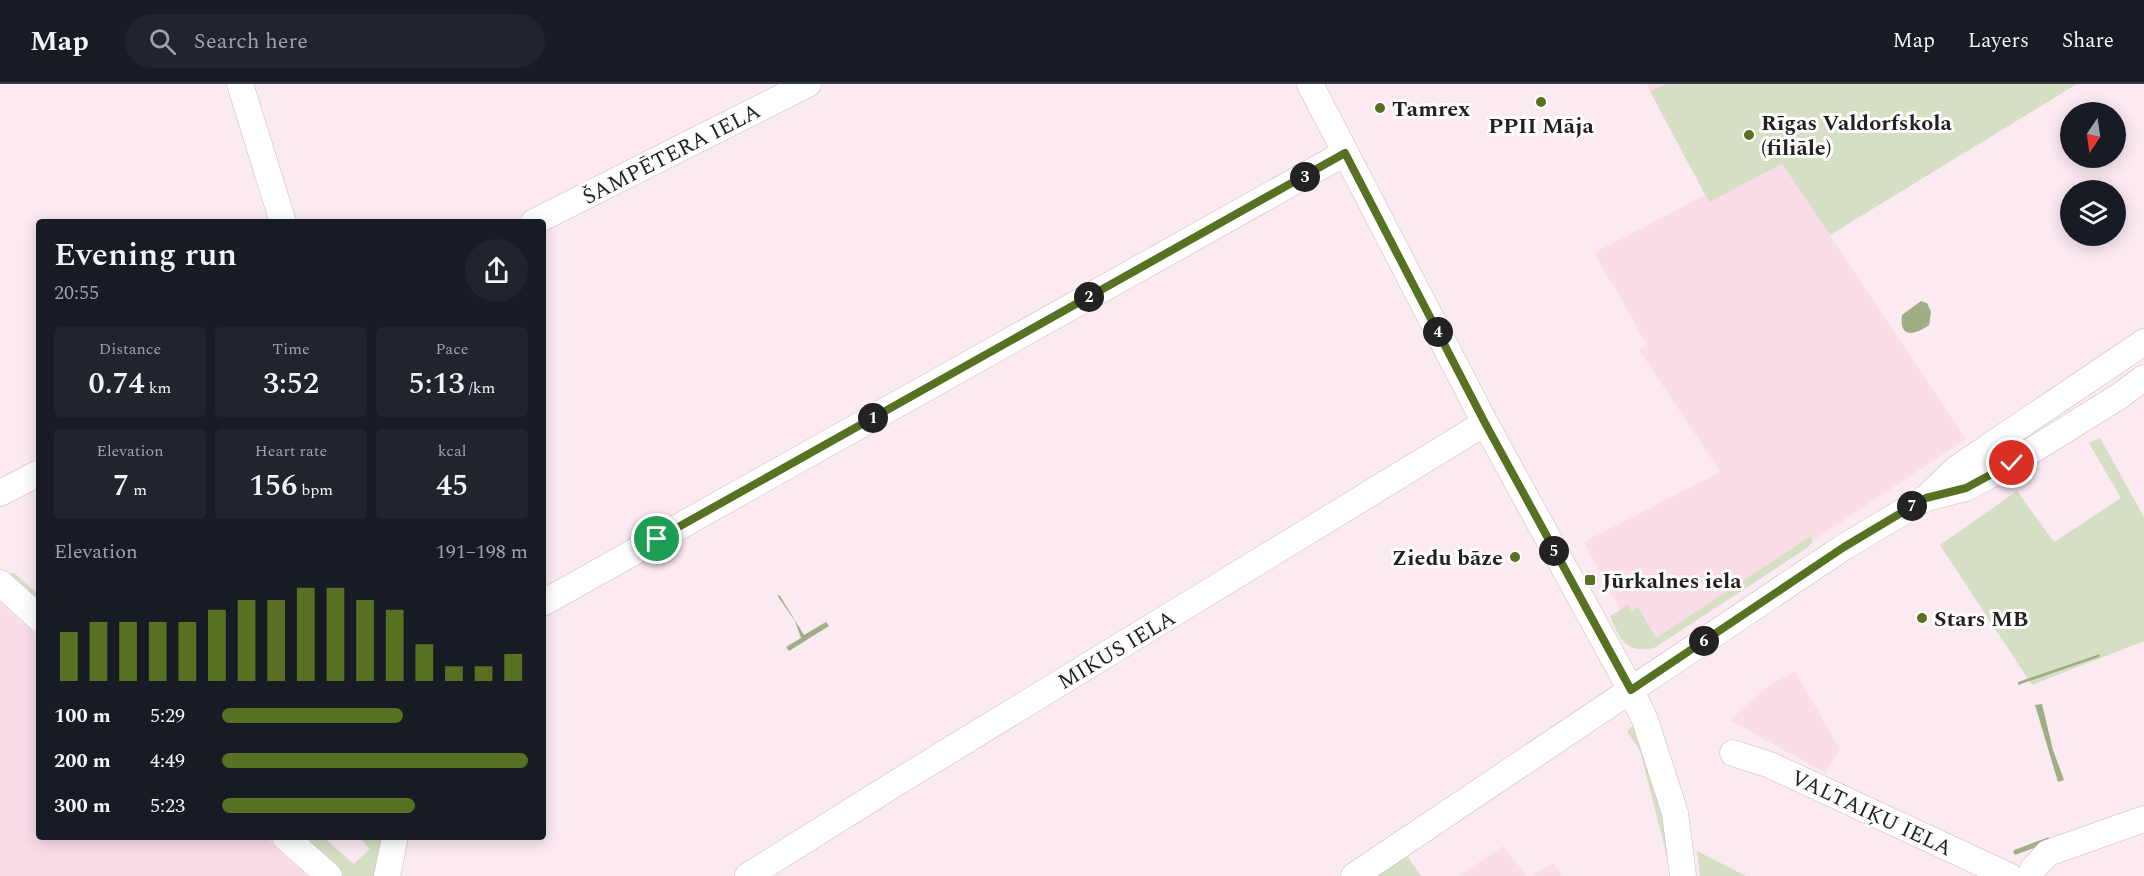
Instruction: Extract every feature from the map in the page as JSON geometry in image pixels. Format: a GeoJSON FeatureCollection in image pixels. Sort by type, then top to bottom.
{"type":"FeatureCollection","features":[{"type":"Feature","properties":{"kind":"street"},"geometry":{"type":"LineString","coordinates":[[240,84],[282,219]]}},
{"type":"Feature","properties":{"kind":"street","name":"ŠAMPĒTERA IELA"},"geometry":{"type":"LineString","coordinates":[[540,219],[808,84]]}},
{"type":"Feature","properties":{"kind":"street"},"geometry":{"type":"LineString","coordinates":[[1310,84],[1485,423],[1631,690],[1645,720],[1675,813],[1683,876]]}},
{"type":"Feature","properties":{"kind":"street"},"geometry":{"type":"LineString","coordinates":[[546,601],[1345,153]]}},
{"type":"Feature","properties":{"kind":"street"},"geometry":{"type":"LineString","coordinates":[[1354,876],[1838,550],[1926,498],[1956,468],[2144,342]]}},
{"type":"Feature","properties":{"kind":"street"},"geometry":{"type":"LineString","coordinates":[[1926,498],[1966,488],[2012,463],[2118,397],[2144,378]]}},
{"type":"Feature","properties":{"kind":"street","name":"MIKUS IELA"},"geometry":{"type":"LineString","coordinates":[[748,876],[1485,423]]}},
{"type":"Feature","properties":{"kind":"street"},"geometry":{"type":"LineString","coordinates":[[0,493],[36,475]]}},
{"type":"Feature","properties":{"kind":"street"},"geometry":{"type":"LineString","coordinates":[[0,583],[36,615]]}},
{"type":"Feature","properties":{"kind":"street","name":"VALTAIĶU IELA"},"geometry":{"type":"LineString","coordinates":[[1733,753],[1770,765],[2008,876]]}},
{"type":"Feature","properties":{"kind":"street"},"geometry":{"type":"LineString","coordinates":[[2030,876],[2033,869],[2048,853],[2144,819]]}},
{"type":"Feature","properties":{"kind":"street"},"geometry":{"type":"LineString","coordinates":[[288,840],[329,876]]}},
{"type":"Feature","properties":{"kind":"street"},"geometry":{"type":"LineString","coordinates":[[387,876],[394,840]]}},
{"type":"Feature","properties":{"kind":"shaded area"},"geometry":{"type":"Polygon","coordinates":[[[1646,84],[1899,84],[1782,164],[1966,439],[1659,643],[1636,642],[1584,542],[1720,472],[1639,350],[1647,345],[1594,253],[1705,195],[1646,84]]]}},
{"type":"Feature","properties":{"kind":"shaded area"},"geometry":{"type":"Polygon","coordinates":[[[1667,84],[2077,84],[1830,235],[1782,164],[1709,202],[1650,91],[1667,84]]]}},
{"type":"Feature","properties":{"kind":"shaded area"},"geometry":{"type":"Polygon","coordinates":[[[1921,301],[1927,303],[1931,312],[1929,325],[1914,333],[1909,333],[1903,328],[1902,315],[1921,301]]]}},
{"type":"Feature","properties":{"kind":"shaded area"},"geometry":{"type":"Polygon","coordinates":[[[2100,438],[2144,517],[2144,641],[2032,685],[1940,545],[2017,491],[2054,542],[2121,498],[2089,443],[2100,438]]]}},
{"type":"Feature","properties":{"kind":"shaded area"},"geometry":{"type":"Polygon","coordinates":[[[1811,536],[1812,543],[1807,548],[1654,648],[1630,647],[1617,632],[1610,616],[1628,605],[1632,611],[1638,607],[1656,638],[1811,536]]]}},
{"type":"Feature","properties":{"kind":"shaded area"},"geometry":{"type":"Polygon","coordinates":[[[13,572],[36,592],[36,604],[7,578],[13,572]]]}},
{"type":"Feature","properties":{"kind":"shaded area"},"geometry":{"type":"Polygon","coordinates":[[[777,595],[780,596],[804,635],[826,622],[829,626],[789,651],[786,647],[801,638],[795,621],[777,595]]]}},
{"type":"Feature","properties":{"kind":"shaded area"},"geometry":{"type":"Polygon","coordinates":[[[0,602],[36,634],[36,840],[267,840],[308,876],[0,876],[0,602]]]}},
{"type":"Feature","properties":{"kind":"shaded area"},"geometry":{"type":"Polygon","coordinates":[[[2100,654],[2099,657],[2018,685],[2018,682],[2100,654]]]}},
{"type":"Feature","properties":{"kind":"shaded area"},"geometry":{"type":"Polygon","coordinates":[[[1795,671],[1840,749],[1825,773],[1730,720],[1768,686],[1795,671]]]}},
{"type":"Feature","properties":{"kind":"shaded area"},"geometry":{"type":"Polygon","coordinates":[[[2042,704],[2053,750],[2064,780],[2058,782],[2035,705],[2042,704]]]}},
{"type":"Feature","properties":{"kind":"shaded area"},"geometry":{"type":"Polygon","coordinates":[[[1633,726],[1659,786],[1671,872],[1640,751],[1627,731],[1633,726]]]}},
{"type":"Feature","properties":{"kind":"shaded area"},"geometry":{"type":"Polygon","coordinates":[[[311,840],[326,840],[354,864],[370,849],[362,840],[385,840],[379,876],[344,876],[310,845],[311,840]]]}},
{"type":"Feature","properties":{"kind":"shaded area"},"geometry":{"type":"Polygon","coordinates":[[[1503,846],[1527,876],[1459,876],[1503,846]]]}},
{"type":"Feature","properties":{"kind":"shaded area"},"geometry":{"type":"Polygon","coordinates":[[[1697,851],[1746,876],[1700,876],[1697,851]]]}},
{"type":"Feature","properties":{"kind":"shaded area"},"geometry":{"type":"Polygon","coordinates":[[[1405,853],[1421,876],[1372,876],[1405,853]]]}},
{"type":"Feature","properties":{"kind":"shaded area"},"geometry":{"type":"Polygon","coordinates":[[[1554,863],[1562,876],[1532,876],[1548,866],[1554,863]]]}},
{"type":"Feature","properties":{"kind":"waterway"},"geometry":{"type":"LineString","coordinates":[[2016,852],[2048,840]]}},
{"type":"Feature","properties":{"kind":"place","name":"PPII Māja"},"geometry":{"type":"Point","coordinates":[1541,102]}},
{"type":"Feature","properties":{"kind":"place","name":"Tamrex"},"geometry":{"type":"Point","coordinates":[1380,108]}},
{"type":"Feature","properties":{"kind":"place","name":"Rīgas Valdorfskola (filiāle)"},"geometry":{"type":"Point","coordinates":[1749,135]}},
{"type":"Feature","properties":{"kind":"place","name":"Ziedu bāze"},"geometry":{"type":"Point","coordinates":[1515,557]}},
{"type":"Feature","properties":{"kind":"place","name":"Jūrkalnes iela"},"geometry":{"type":"Point","coordinates":[1590,580]}},
{"type":"Feature","properties":{"kind":"place","name":"Stars MB"},"geometry":{"type":"Point","coordinates":[1922,618]}},
{"type":"Feature","properties":{"kind":"route"},"geometry":{"type":"LineString","coordinates":[[657,539],[1345,153],[1485,423],[1631,690],[1844,547],[1926,498],[1966,488],[2012,463]]}}]}
